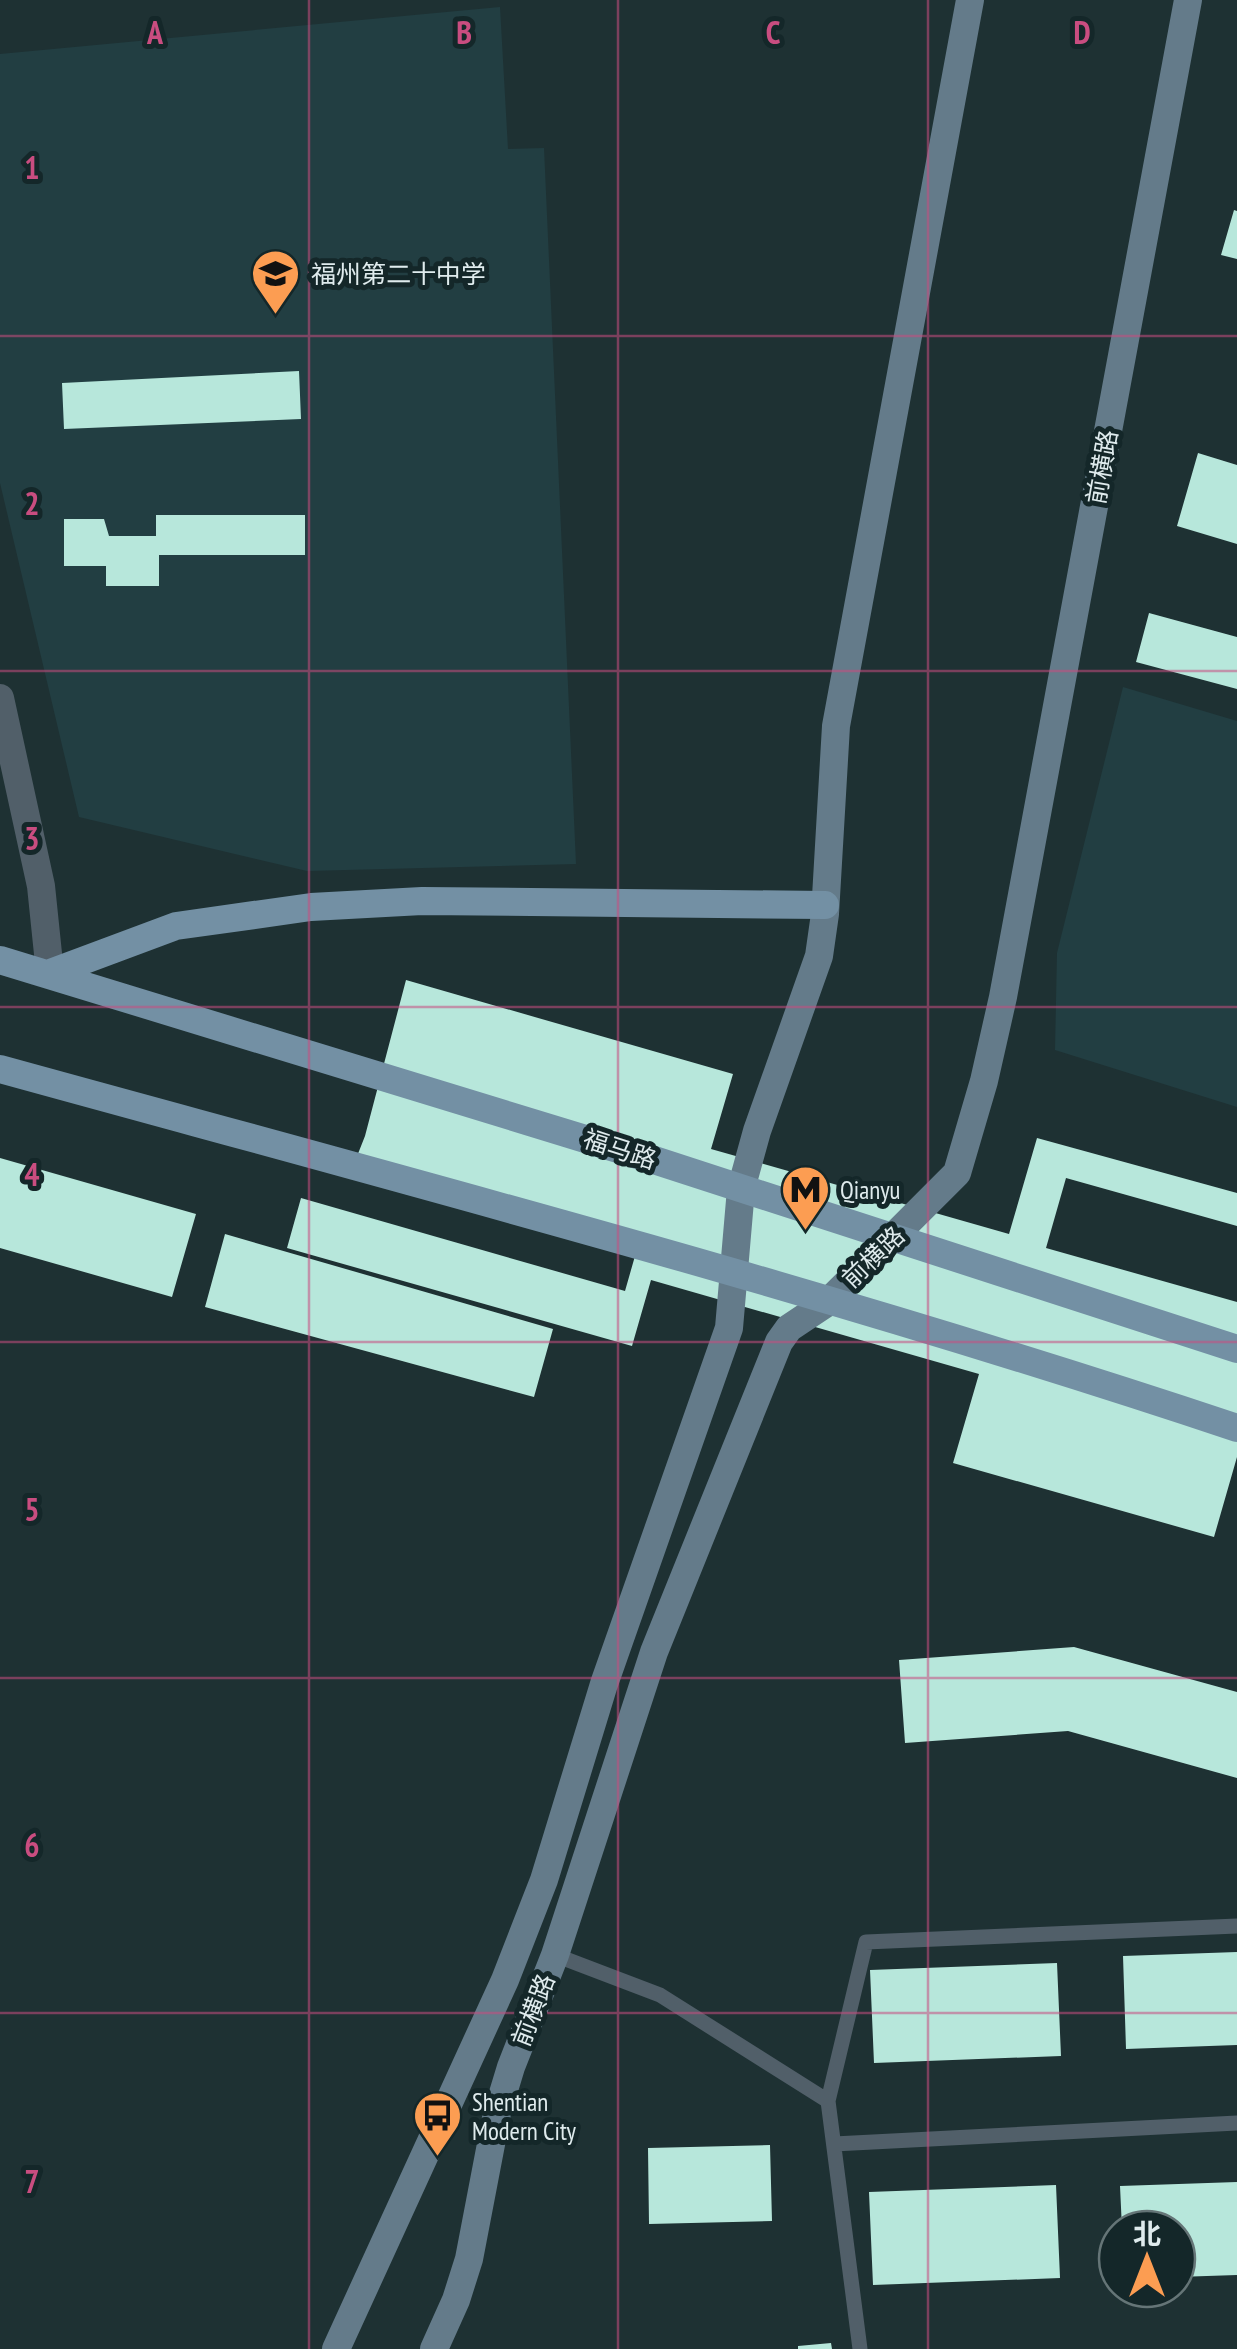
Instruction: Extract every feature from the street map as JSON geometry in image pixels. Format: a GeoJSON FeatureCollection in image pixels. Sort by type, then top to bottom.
{"type":"FeatureCollection","features":[{"type":"Feature","properties":{"kind":"main road","name":"前横路"},"geometry":{"type":"LineString","coordinates":[[336,2349],[505,1980],[544,1880],[604,1684],[729,1328],[742,1189],[756,1131],[820,956],[836,726],[970,0]]}},
{"type":"Feature","properties":{"kind":"main road","name":"前横路"},"geometry":{"type":"LineString","coordinates":[[434,2349],[469,2259],[498,2113],[511,2068],[555,1955],[654,1652],[779,1342],[788,1328],[828,1302],[957,1173],[1003,996],[1188,0]]}},
{"type":"Feature","properties":{"kind":"main road"},"geometry":{"type":"LineString","coordinates":[[50,973],[176,926],[311,907],[422,901],[826,905]]}},
{"type":"Feature","properties":{"kind":"main road","name":"福马路"},"geometry":{"type":"LineString","coordinates":[[0,960],[742,1189],[1237,1348]]}},
{"type":"Feature","properties":{"kind":"main road"},"geometry":{"type":"LineString","coordinates":[[0,1069],[736,1275],[1237,1428]]}},
{"type":"Feature","properties":{"kind":"street"},"geometry":{"type":"LineString","coordinates":[[0,698],[40,886],[50,973]]}},
{"type":"Feature","properties":{"kind":"lane"},"geometry":{"type":"LineString","coordinates":[[860,2349],[828,2101],[866,1942],[1237,1926]]}},
{"type":"Feature","properties":{"kind":"lane"},"geometry":{"type":"LineString","coordinates":[[555,1955],[660,1996],[828,2101]]}},
{"type":"Feature","properties":{"kind":"lane"},"geometry":{"type":"LineString","coordinates":[[834,2144],[1237,2123]]}},
{"type":"Feature","properties":{"kind":"shaded area","name":"福州第二十中学"},"geometry":{"type":"Polygon","coordinates":[[[500,7],[508,149],[544,148],[576,864],[307,871],[79,817],[0,483],[0,54],[500,7]]]}},
{"type":"Feature","properties":{"kind":"shaded area"},"geometry":{"type":"Polygon","coordinates":[[[1123,687],[1237,721],[1237,1107],[1055,1050],[1057,953],[1123,687]]]}},
{"type":"Feature","properties":{"kind":"building"},"geometry":{"type":"Polygon","coordinates":[[[1234,210],[1237,211],[1237,259],[1221,255],[1234,210]]]}},
{"type":"Feature","properties":{"kind":"building"},"geometry":{"type":"Polygon","coordinates":[[[299,371],[301,419],[64,429],[62,383],[299,371]]]}},
{"type":"Feature","properties":{"kind":"building"},"geometry":{"type":"Polygon","coordinates":[[[1198,453],[1237,465],[1237,544],[1177,526],[1198,453]]]}},
{"type":"Feature","properties":{"kind":"building"},"geometry":{"type":"Polygon","coordinates":[[[156,515],[305,515],[305,555],[159,555],[159,586],[106,586],[106,566],[64,566],[64,519],[104,519],[109,536],[156,536],[156,515]]]}},
{"type":"Feature","properties":{"kind":"building"},"geometry":{"type":"Polygon","coordinates":[[[1149,613],[1237,637],[1237,689],[1136,662],[1149,613]]]}},
{"type":"Feature","properties":{"kind":"building"},"geometry":{"type":"Polygon","coordinates":[[[406,980],[733,1074],[711,1149],[1009,1234],[1037,1138],[1237,1193],[1237,1226],[1066,1178],[1046,1248],[1237,1302],[1237,1457],[1214,1537],[953,1463],[979,1374],[651,1280],[632,1346],[287,1248],[301,1198],[625,1291],[635,1256],[350,1174],[365,1136],[406,980]]]}},
{"type":"Feature","properties":{"kind":"building"},"geometry":{"type":"Polygon","coordinates":[[[0,1158],[196,1214],[172,1297],[0,1248],[0,1158]]]}},
{"type":"Feature","properties":{"kind":"building"},"geometry":{"type":"Polygon","coordinates":[[[225,1234],[553,1329],[534,1397],[205,1307],[225,1234]]]}},
{"type":"Feature","properties":{"kind":"building"},"geometry":{"type":"Polygon","coordinates":[[[1074,1647],[1237,1692],[1237,1778],[1068,1731],[905,1743],[899,1660],[1074,1647]]]}},
{"type":"Feature","properties":{"kind":"building"},"geometry":{"type":"Polygon","coordinates":[[[1237,1952],[1237,2045],[1126,2049],[1123,1956],[1237,1952]]]}},
{"type":"Feature","properties":{"kind":"building"},"geometry":{"type":"Polygon","coordinates":[[[1057,1963],[1061,2056],[874,2063],[870,1970],[1057,1963]]]}},
{"type":"Feature","properties":{"kind":"building"},"geometry":{"type":"Polygon","coordinates":[[[770,2145],[772,2221],[649,2224],[648,2148],[770,2145]]]}},
{"type":"Feature","properties":{"kind":"building"},"geometry":{"type":"Polygon","coordinates":[[[1237,2182],[1237,2275],[1197,2276],[1197,2209],[1121,2209],[1120,2186],[1237,2182]]]}},
{"type":"Feature","properties":{"kind":"building"},"geometry":{"type":"Polygon","coordinates":[[[1056,2185],[1060,2278],[873,2285],[869,2192],[1056,2185]]]}},
{"type":"Feature","properties":{"kind":"building"},"geometry":{"type":"Polygon","coordinates":[[[831,2343],[832,2349],[798,2349],[798,2346],[831,2343]]]}},
{"type":"Feature","properties":{"kind":"place","name":"福州第二十中学"},"geometry":{"type":"Point","coordinates":[276,316]}},
{"type":"Feature","properties":{"kind":"place","name":"Qianyu"},"geometry":{"type":"Point","coordinates":[805,1232]}},
{"type":"Feature","properties":{"kind":"place","name":"Shentian Modern City"},"geometry":{"type":"Point","coordinates":[437,2158]}}]}
